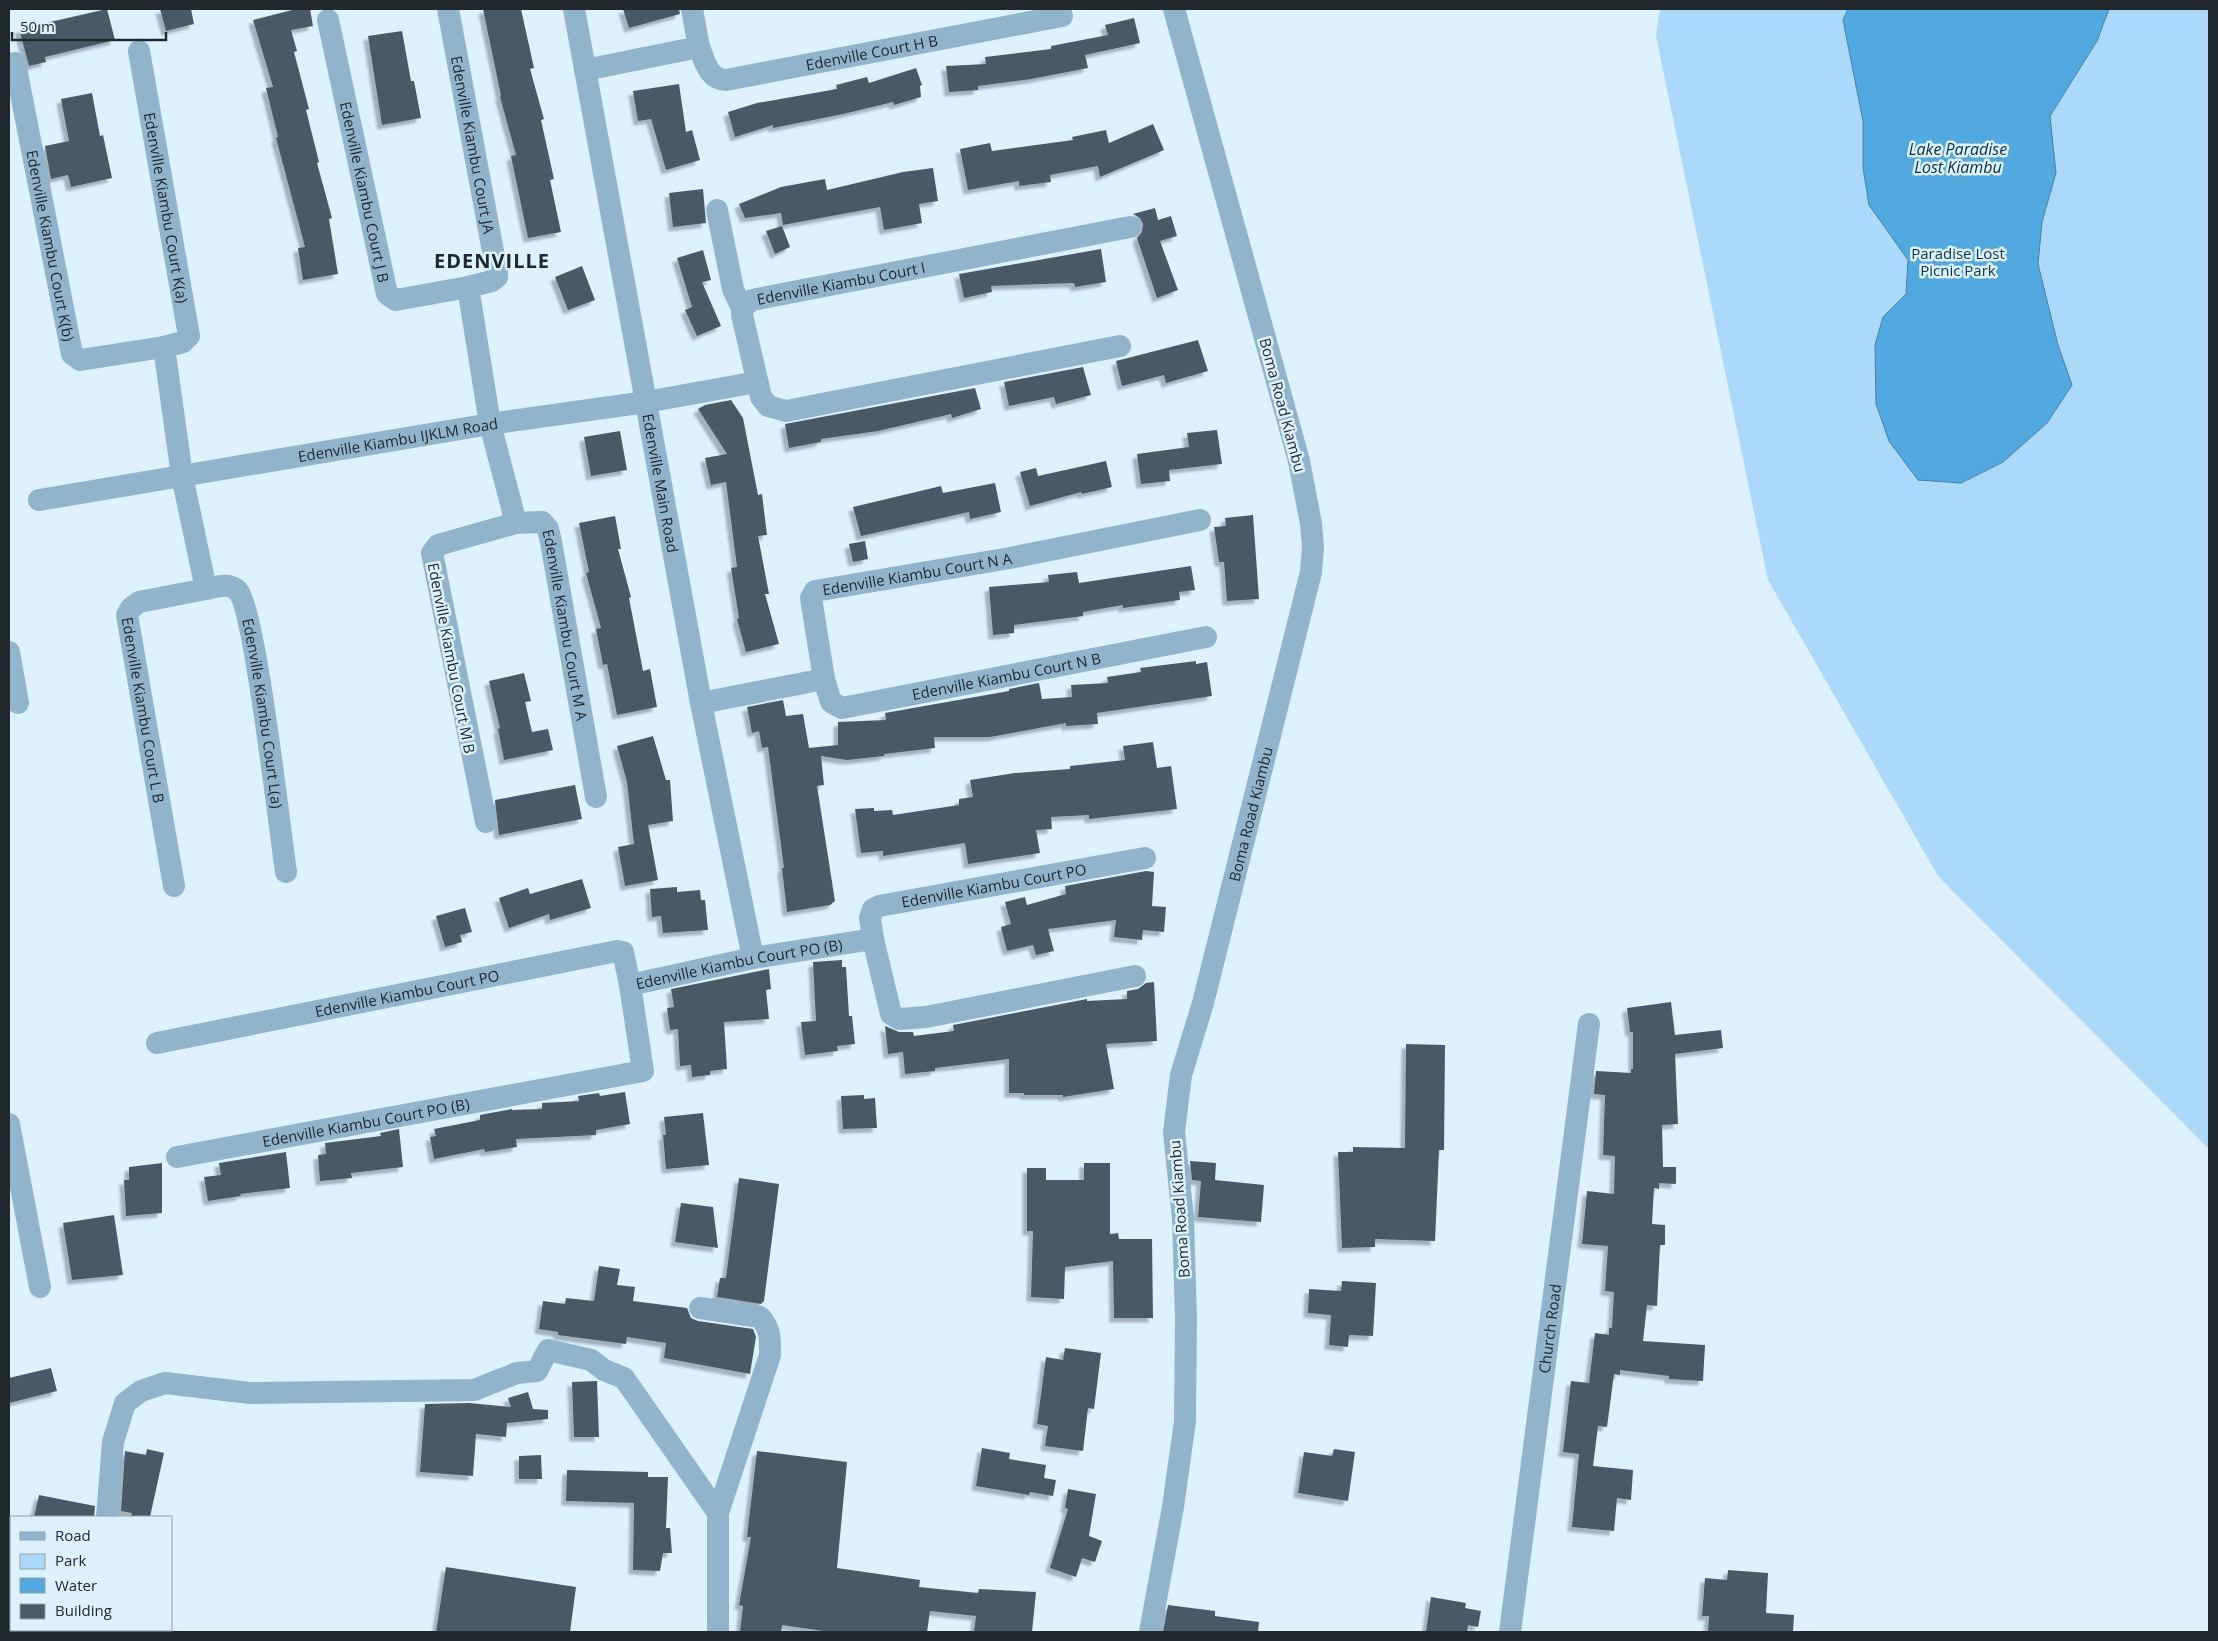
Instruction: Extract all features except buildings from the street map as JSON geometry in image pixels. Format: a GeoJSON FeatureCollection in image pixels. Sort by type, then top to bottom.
{"type":"FeatureCollection","features":[{"type":"Feature","properties":{"kind":"street","name":"Edenville Kiambu Court JA"},"geometry":{"type":"LineString","coordinates":[[448,9],[497,273],[497,277],[492,281],[468,287]]}},
{"type":"Feature","properties":{"kind":"street","name":"Edenville Main Road"},"geometry":{"type":"LineString","coordinates":[[574,9],[701,703],[753,958]]}},
{"type":"Feature","properties":{"kind":"street","name":"Edenville Court H B"},"geometry":{"type":"LineString","coordinates":[[692,9],[699,47],[708,69],[714,77],[726,80],[1062,16]]}},
{"type":"Feature","properties":{"kind":"street","name":"Boma Road Kiambu"},"geometry":{"type":"LineString","coordinates":[[1150,1632],[1174,1507],[1185,1421],[1186,1318],[1183,1220],[1174,1132],[1181,1075],[1203,1003],[1295,638],[1311,572],[1313,547],[1299,461],[1174,9]]}},
{"type":"Feature","properties":{"kind":"street","name":"Edenville Kiambu Court J B"},"geometry":{"type":"LineString","coordinates":[[328,20],[387,294],[396,300],[468,287]]}},
{"type":"Feature","properties":{"kind":"street"},"geometry":{"type":"LineString","coordinates":[[586,70],[699,47]]}},
{"type":"Feature","properties":{"kind":"street","name":"Edenville Kiambu Court K(a)"},"geometry":{"type":"LineString","coordinates":[[139,52],[189,336],[183,342],[164,347]]}},
{"type":"Feature","properties":{"kind":"street","name":"Edenville Kiambu Court K(b)"},"geometry":{"type":"LineString","coordinates":[[15,63],[72,354],[80,360],[164,347]]}},
{"type":"Feature","properties":{"kind":"street"},"geometry":{"type":"LineString","coordinates":[[717,210],[733,289],[742,308]]}},
{"type":"Feature","properties":{"kind":"street","name":"Edenville Kiambu Court I"},"geometry":{"type":"LineString","coordinates":[[1120,346],[786,412],[768,406],[761,397],[743,323],[742,308],[752,300],[1130,227]]}},
{"type":"Feature","properties":{"kind":"street"},"geometry":{"type":"LineString","coordinates":[[468,287],[490,424]]}},
{"type":"Feature","properties":{"kind":"street"},"geometry":{"type":"LineString","coordinates":[[164,347],[182,476],[206,589]]}},
{"type":"Feature","properties":{"kind":"street","name":"Edenville Kiambu IJKLM Road"},"geometry":{"type":"LineString","coordinates":[[39,500],[490,424],[646,402],[757,382]]}},
{"type":"Feature","properties":{"kind":"street","name":"Edenville Kiambu Court M A"},"geometry":{"type":"LineString","coordinates":[[490,424],[516,523],[542,522],[548,529],[596,797]]}},
{"type":"Feature","properties":{"kind":"street","name":"Edenville Kiambu Court N A"},"geometry":{"type":"LineString","coordinates":[[824,679],[811,598],[815,591],[1010,558],[1200,520]]}},
{"type":"Feature","properties":{"kind":"street","name":"Edenville Kiambu Court M B"},"geometry":{"type":"LineString","coordinates":[[486,822],[432,553],[438,545],[516,523]]}},
{"type":"Feature","properties":{"kind":"street","name":"Edenville Kiambu Court L(a)"},"geometry":{"type":"LineString","coordinates":[[206,589],[227,586],[240,593],[244,603],[253,642],[286,872]]}},
{"type":"Feature","properties":{"kind":"street","name":"Edenville Kiambu Court L B"},"geometry":{"type":"LineString","coordinates":[[174,886],[127,615],[131,608],[140,602],[206,589]]}},
{"type":"Feature","properties":{"kind":"street","name":"Edenville Kiambu Court N B"},"geometry":{"type":"LineString","coordinates":[[824,679],[831,702],[842,708],[1206,637]]}},
{"type":"Feature","properties":{"kind":"street"},"geometry":{"type":"LineString","coordinates":[[9,652],[18,702]]}},
{"type":"Feature","properties":{"kind":"street"},"geometry":{"type":"LineString","coordinates":[[701,703],[824,679]]}},
{"type":"Feature","properties":{"kind":"street","name":"Edenville Kiambu Court PO"},"geometry":{"type":"LineString","coordinates":[[873,939],[870,918],[873,909],[879,906],[1145,858]]}},
{"type":"Feature","properties":{"kind":"street"},"geometry":{"type":"LineString","coordinates":[[873,939],[891,1014],[899,1019],[926,1017],[1134,976]]}},
{"type":"Feature","properties":{"kind":"street","name":"Edenville Kiambu Court PO (B)"},"geometry":{"type":"LineString","coordinates":[[176,1157],[643,1071],[630,985],[753,958],[873,939]]}},
{"type":"Feature","properties":{"kind":"street","name":"Edenville Kiambu Court PO"},"geometry":{"type":"LineString","coordinates":[[157,1043],[617,951],[623,952],[630,985]]}},
{"type":"Feature","properties":{"kind":"street","name":"Church Road"},"geometry":{"type":"LineString","coordinates":[[1510,1632],[1589,1024]]}},
{"type":"Feature","properties":{"kind":"street"},"geometry":{"type":"LineString","coordinates":[[9,1124],[40,1287]]}},
{"type":"Feature","properties":{"kind":"street"},"geometry":{"type":"LineString","coordinates":[[700,1308],[760,1317],[766,1324],[770,1335],[770,1355],[718,1513],[718,1632]]}},
{"type":"Feature","properties":{"kind":"street"},"geometry":{"type":"LineString","coordinates":[[107,1516],[113,1442],[125,1403],[141,1391],[165,1383],[250,1393],[474,1390],[517,1373],[537,1371],[548,1350],[592,1360],[604,1370],[624,1378],[718,1513]]}},
{"type":"Feature","properties":{"kind":"green space","name":"Paradise Lost Picnic Park"},"geometry":{"type":"Polygon","coordinates":[[[1660,9],[2209,9],[2209,1149],[1938,876],[1768,580],[1656,36],[1660,9]]]}},
{"type":"Feature","properties":{"kind":"water","name":"Lake Paradise Lost Kiambu"},"geometry":{"type":"Polygon","coordinates":[[[1848,9],[2109,9],[2097,41],[2050,116],[2056,173],[2042,222],[2038,264],[2058,345],[2072,385],[2047,423],[2003,462],[1961,483],[1918,480],[1889,441],[1876,404],[1875,345],[1883,317],[1906,294],[1908,260],[1869,205],[1863,168],[1863,121],[1843,20],[1848,9]]]}},
{"type":"Feature","properties":{"kind":"district","name":"EDENVILLE"},"geometry":{"type":"Point","coordinates":[492,260]}}]}
